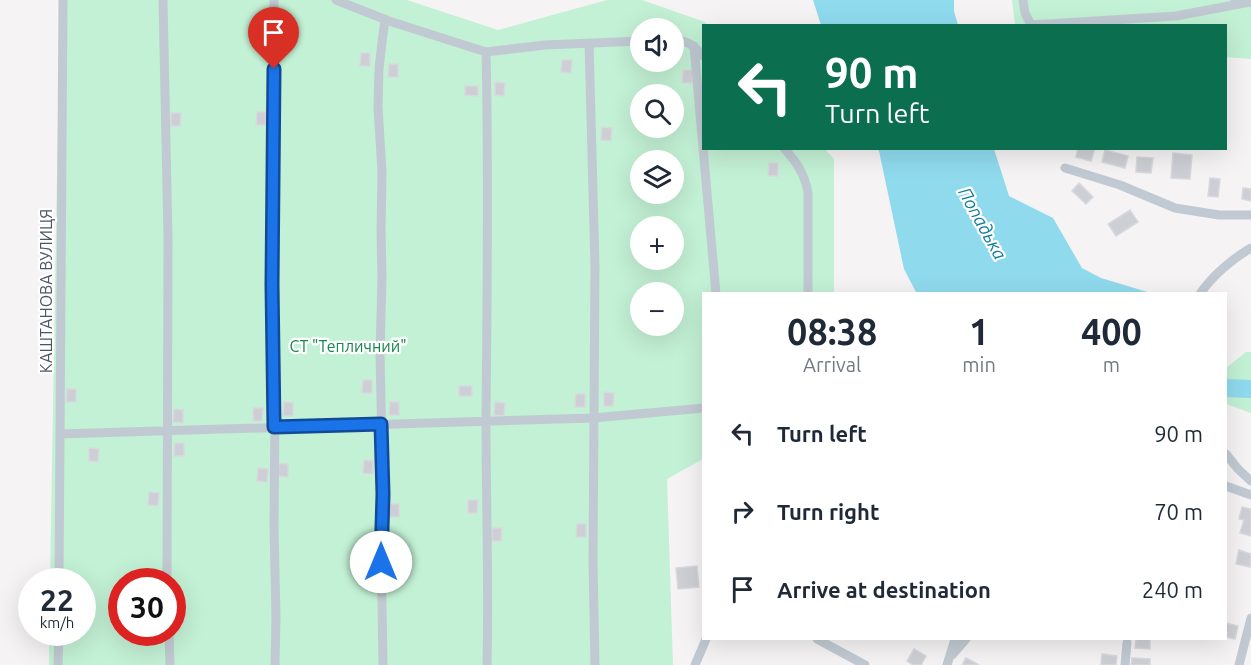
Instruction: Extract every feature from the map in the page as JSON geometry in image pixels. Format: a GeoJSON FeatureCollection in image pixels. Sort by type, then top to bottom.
{"type":"FeatureCollection","features":[{"type":"Feature","properties":{"kind":"street","name":"КАШТАНОВА ВУЛИЦЯ"},"geometry":{"type":"LineString","coordinates":[[59,568],[63,0]]}},
{"type":"Feature","properties":{"kind":"street"},"geometry":{"type":"LineString","coordinates":[[163,0],[168,248],[167,568]]}},
{"type":"Feature","properties":{"kind":"street"},"geometry":{"type":"LineString","coordinates":[[274,0],[272,294],[275,665]]}},
{"type":"Feature","properties":{"kind":"street"},"geometry":{"type":"LineString","coordinates":[[336,0],[385,19],[486,52],[545,45],[630,41]]}},
{"type":"Feature","properties":{"kind":"street"},"geometry":{"type":"LineString","coordinates":[[1023,0],[1031,24]]}},
{"type":"Feature","properties":{"kind":"street"},"geometry":{"type":"LineString","coordinates":[[1047,24],[1176,16],[1236,2],[1251,2]]}},
{"type":"Feature","properties":{"kind":"street"},"geometry":{"type":"LineString","coordinates":[[383,665],[380,354],[382,278],[378,107],[381,42],[385,19]]}},
{"type":"Feature","properties":{"kind":"street"},"geometry":{"type":"LineString","coordinates":[[684,41],[702,55]]}},
{"type":"Feature","properties":{"kind":"street"},"geometry":{"type":"LineString","coordinates":[[589,43],[595,266],[592,561],[595,665]]}},
{"type":"Feature","properties":{"kind":"street"},"geometry":{"type":"LineString","coordinates":[[693,46],[702,143]]}},
{"type":"Feature","properties":{"kind":"street"},"geometry":{"type":"LineString","coordinates":[[486,52],[488,133],[486,421],[489,603],[487,665]]}},
{"type":"Feature","properties":{"kind":"street"},"geometry":{"type":"LineString","coordinates":[[703,150],[716,292]]}},
{"type":"Feature","properties":{"kind":"street"},"geometry":{"type":"LineString","coordinates":[[786,150],[805,178],[808,192],[808,292]]}},
{"type":"Feature","properties":{"kind":"street"},"geometry":{"type":"LineString","coordinates":[[1065,168],[1120,185],[1175,208],[1219,215],[1251,215]]}},
{"type":"Feature","properties":{"kind":"street"},"geometry":{"type":"LineString","coordinates":[[1201,292],[1224,267],[1251,248]]}},
{"type":"Feature","properties":{"kind":"street"},"geometry":{"type":"LineString","coordinates":[[60,434],[593,418],[702,408]]}},
{"type":"Feature","properties":{"kind":"street"},"geometry":{"type":"LineString","coordinates":[[1227,455],[1251,481]]}},
{"type":"Feature","properties":{"kind":"street"},"geometry":{"type":"LineString","coordinates":[[1227,486],[1251,495]]}},
{"type":"Feature","properties":{"kind":"street"},"geometry":{"type":"LineString","coordinates":[[1239,665],[1251,618]]}},
{"type":"Feature","properties":{"kind":"street"},"geometry":{"type":"LineString","coordinates":[[695,665],[706,640]]}},
{"type":"Feature","properties":{"kind":"street"},"geometry":{"type":"LineString","coordinates":[[819,640],[865,665]]}},
{"type":"Feature","properties":{"kind":"street"},"geometry":{"type":"LineString","coordinates":[[949,661],[956,640]]}},
{"type":"Feature","properties":{"kind":"street"},"geometry":{"type":"LineString","coordinates":[[949,661],[965,640]]}},
{"type":"Feature","properties":{"kind":"street"},"geometry":{"type":"LineString","coordinates":[[1125,665],[1126,643]]}},
{"type":"Feature","properties":{"kind":"street"},"geometry":{"type":"LineString","coordinates":[[58,646],[58,665]]}},
{"type":"Feature","properties":{"kind":"street"},"geometry":{"type":"LineString","coordinates":[[169,646],[170,665]]}},
{"type":"Feature","properties":{"kind":"green space","name":"СТ \"Тепличний\""},"geometry":{"type":"Polygon","coordinates":[[[60,0],[407,0],[498,30],[607,0],[642,0],[707,24],[702,24],[702,150],[826,150],[834,159],[834,292],[702,292],[702,460],[667,479],[673,665],[49,665],[49,646],[96,646],[96,568],[50,568],[60,0]]]}},
{"type":"Feature","properties":{"kind":"green space"},"geometry":{"type":"Polygon","coordinates":[[[1012,0],[1251,0],[1251,59],[1227,57],[1227,24],[1015,24],[1012,0]]]}},
{"type":"Feature","properties":{"kind":"green space"},"geometry":{"type":"Polygon","coordinates":[[[1246,352],[1251,352],[1251,413],[1227,404],[1227,367],[1246,352]]]}},
{"type":"Feature","properties":{"kind":"water"},"geometry":{"type":"Polygon","coordinates":[[[813,0],[954,0],[958,24],[821,24],[813,0]]]}},
{"type":"Feature","properties":{"kind":"water"},"geometry":{"type":"Polygon","coordinates":[[[994,150],[1009,196],[1053,218],[1082,268],[1101,278],[1147,292],[916,292],[904,269],[879,151],[994,150]]]}},
{"type":"Feature","properties":{"kind":"building"},"geometry":{"type":"Polygon","coordinates":[[[280,32],[289,32],[289,45],[279,45],[280,32]]]}},
{"type":"Feature","properties":{"kind":"building"},"geometry":{"type":"Polygon","coordinates":[[[361,53],[370,53],[370,66],[360,66],[361,53]]]}},
{"type":"Feature","properties":{"kind":"building"},"geometry":{"type":"Polygon","coordinates":[[[562,60],[572,60],[571,73],[561,72],[562,60]]]}},
{"type":"Feature","properties":{"kind":"building"},"geometry":{"type":"Polygon","coordinates":[[[389,64],[398,64],[398,77],[388,77],[389,64]]]}},
{"type":"Feature","properties":{"kind":"building"},"geometry":{"type":"Polygon","coordinates":[[[684,70],[693,70],[692,83],[682,83],[684,70]]]}},
{"type":"Feature","properties":{"kind":"building"},"geometry":{"type":"Polygon","coordinates":[[[495,82],[505,83],[504,96],[495,95],[495,82]]]}},
{"type":"Feature","properties":{"kind":"building"},"geometry":{"type":"Polygon","coordinates":[[[465,86],[478,86],[478,96],[465,95],[465,86]]]}},
{"type":"Feature","properties":{"kind":"building"},"geometry":{"type":"Polygon","coordinates":[[[257,112],[266,112],[266,125],[256,125],[257,112]]]}},
{"type":"Feature","properties":{"kind":"building"},"geometry":{"type":"Polygon","coordinates":[[[171,113],[181,113],[180,126],[171,126],[171,113]]]}},
{"type":"Feature","properties":{"kind":"building"},"geometry":{"type":"Polygon","coordinates":[[[602,127],[612,128],[611,141],[601,140],[602,127]]]}},
{"type":"Feature","properties":{"kind":"building"},"geometry":{"type":"Polygon","coordinates":[[[1078,150],[1094,150],[1091,161],[1076,157],[1078,150]]]}},
{"type":"Feature","properties":{"kind":"building"},"geometry":{"type":"Polygon","coordinates":[[[1105,150],[1128,156],[1125,168],[1102,162],[1105,150]]]}},
{"type":"Feature","properties":{"kind":"building"},"geometry":{"type":"Polygon","coordinates":[[[1173,153],[1192,155],[1190,179],[1171,178],[1173,153]]]}},
{"type":"Feature","properties":{"kind":"building"},"geometry":{"type":"Polygon","coordinates":[[[1137,157],[1153,158],[1151,173],[1136,172],[1137,157]]]}},
{"type":"Feature","properties":{"kind":"building"},"geometry":{"type":"Polygon","coordinates":[[[769,163],[778,163],[778,176],[768,176],[769,163]]]}},
{"type":"Feature","properties":{"kind":"building"},"geometry":{"type":"Polygon","coordinates":[[[1210,178],[1220,179],[1218,197],[1208,196],[1210,178]]]}},
{"type":"Feature","properties":{"kind":"building"},"geometry":{"type":"Polygon","coordinates":[[[1079,183],[1093,197],[1086,204],[1072,191],[1079,183]]]}},
{"type":"Feature","properties":{"kind":"building"},"geometry":{"type":"Polygon","coordinates":[[[1243,188],[1251,189],[1251,201],[1242,199],[1243,188]]]}},
{"type":"Feature","properties":{"kind":"building"},"geometry":{"type":"Polygon","coordinates":[[[1130,210],[1138,222],[1116,236],[1108,224],[1130,210]]]}},
{"type":"Feature","properties":{"kind":"building"},"geometry":{"type":"Polygon","coordinates":[[[363,380],[372,380],[372,393],[362,393],[363,380]]]}},
{"type":"Feature","properties":{"kind":"building"},"geometry":{"type":"Polygon","coordinates":[[[459,386],[472,386],[472,396],[459,396],[459,386]]]}},
{"type":"Feature","properties":{"kind":"building"},"geometry":{"type":"Polygon","coordinates":[[[67,389],[76,389],[76,402],[66,402],[67,389]]]}},
{"type":"Feature","properties":{"kind":"building"},"geometry":{"type":"Polygon","coordinates":[[[604,392],[614,393],[613,406],[604,406],[604,392]]]}},
{"type":"Feature","properties":{"kind":"building"},"geometry":{"type":"Polygon","coordinates":[[[576,394],[585,394],[585,407],[575,407],[576,394]]]}},
{"type":"Feature","properties":{"kind":"building"},"geometry":{"type":"Polygon","coordinates":[[[284,402],[293,403],[293,416],[283,416],[284,402]]]}},
{"type":"Feature","properties":{"kind":"building"},"geometry":{"type":"Polygon","coordinates":[[[390,402],[399,402],[399,415],[389,415],[390,402]]]}},
{"type":"Feature","properties":{"kind":"building"},"geometry":{"type":"Polygon","coordinates":[[[495,402],[505,403],[504,416],[494,415],[495,402]]]}},
{"type":"Feature","properties":{"kind":"building"},"geometry":{"type":"Polygon","coordinates":[[[253,408],[263,408],[262,421],[253,421],[253,408]]]}},
{"type":"Feature","properties":{"kind":"building"},"geometry":{"type":"Polygon","coordinates":[[[174,409],[183,410],[183,423],[173,422],[174,409]]]}},
{"type":"Feature","properties":{"kind":"building"},"geometry":{"type":"Polygon","coordinates":[[[175,443],[184,443],[184,456],[174,456],[175,443]]]}},
{"type":"Feature","properties":{"kind":"building"},"geometry":{"type":"Polygon","coordinates":[[[89,448],[99,449],[98,462],[89,461],[89,448]]]}},
{"type":"Feature","properties":{"kind":"building"},"geometry":{"type":"Polygon","coordinates":[[[364,460],[373,461],[373,474],[363,473],[364,460]]]}},
{"type":"Feature","properties":{"kind":"building"},"geometry":{"type":"Polygon","coordinates":[[[279,463],[288,464],[288,477],[278,476],[279,463]]]}},
{"type":"Feature","properties":{"kind":"building"},"geometry":{"type":"Polygon","coordinates":[[[258,468],[268,469],[267,482],[257,481],[258,468]]]}},
{"type":"Feature","properties":{"kind":"building"},"geometry":{"type":"Polygon","coordinates":[[[149,492],[159,493],[158,506],[148,505],[149,492]]]}},
{"type":"Feature","properties":{"kind":"building"},"geometry":{"type":"Polygon","coordinates":[[[468,500],[478,500],[477,513],[468,513],[468,500]]]}},
{"type":"Feature","properties":{"kind":"building"},"geometry":{"type":"Polygon","coordinates":[[[390,504],[399,504],[399,517],[389,517],[390,504]]]}},
{"type":"Feature","properties":{"kind":"building"},"geometry":{"type":"Polygon","coordinates":[[[1242,507],[1251,509],[1251,536],[1240,533],[1244,520],[1239,519],[1242,507]]]}},
{"type":"Feature","properties":{"kind":"building"},"geometry":{"type":"Polygon","coordinates":[[[577,524],[586,524],[586,537],[576,537],[577,524]]]}},
{"type":"Feature","properties":{"kind":"building"},"geometry":{"type":"Polygon","coordinates":[[[492,528],[502,528],[501,541],[492,541],[492,528]]]}},
{"type":"Feature","properties":{"kind":"building"},"geometry":{"type":"Polygon","coordinates":[[[1239,550],[1251,554],[1250,567],[1236,564],[1239,550]]]}},
{"type":"Feature","properties":{"kind":"building"},"geometry":{"type":"Polygon","coordinates":[[[697,566],[699,587],[678,589],[676,568],[697,566]]]}},
{"type":"Feature","properties":{"kind":"building"},"geometry":{"type":"Polygon","coordinates":[[[1227,623],[1238,626],[1235,639],[1227,637],[1227,623]]]}},
{"type":"Feature","properties":{"kind":"building"},"geometry":{"type":"Polygon","coordinates":[[[1136,640],[1150,640],[1150,649],[1135,648],[1136,640]]]}},
{"type":"Feature","properties":{"kind":"building"},"geometry":{"type":"Polygon","coordinates":[[[914,649],[926,656],[921,665],[913,665],[907,661],[914,649]]]}},
{"type":"Feature","properties":{"kind":"building"},"geometry":{"type":"Polygon","coordinates":[[[1102,654],[1117,656],[1116,665],[1101,665],[1102,654]]]}},
{"type":"Feature","properties":{"kind":"building"},"geometry":{"type":"Polygon","coordinates":[[[966,658],[979,665],[962,665],[966,658]]]}},
{"type":"Feature","properties":{"kind":"building"},"geometry":{"type":"Polygon","coordinates":[[[1132,658],[1150,659],[1150,665],[1131,665],[1132,658]]]}},
{"type":"Feature","properties":{"kind":"waterway","name":"Попадька"},"geometry":{"type":"LineString","coordinates":[[1227,388],[1251,389]]}},
{"type":"Feature","properties":{"kind":"route"},"geometry":{"type":"LineString","coordinates":[[274,69],[272,284],[274,427],[381,424],[383,494],[381,562]]}}]}
